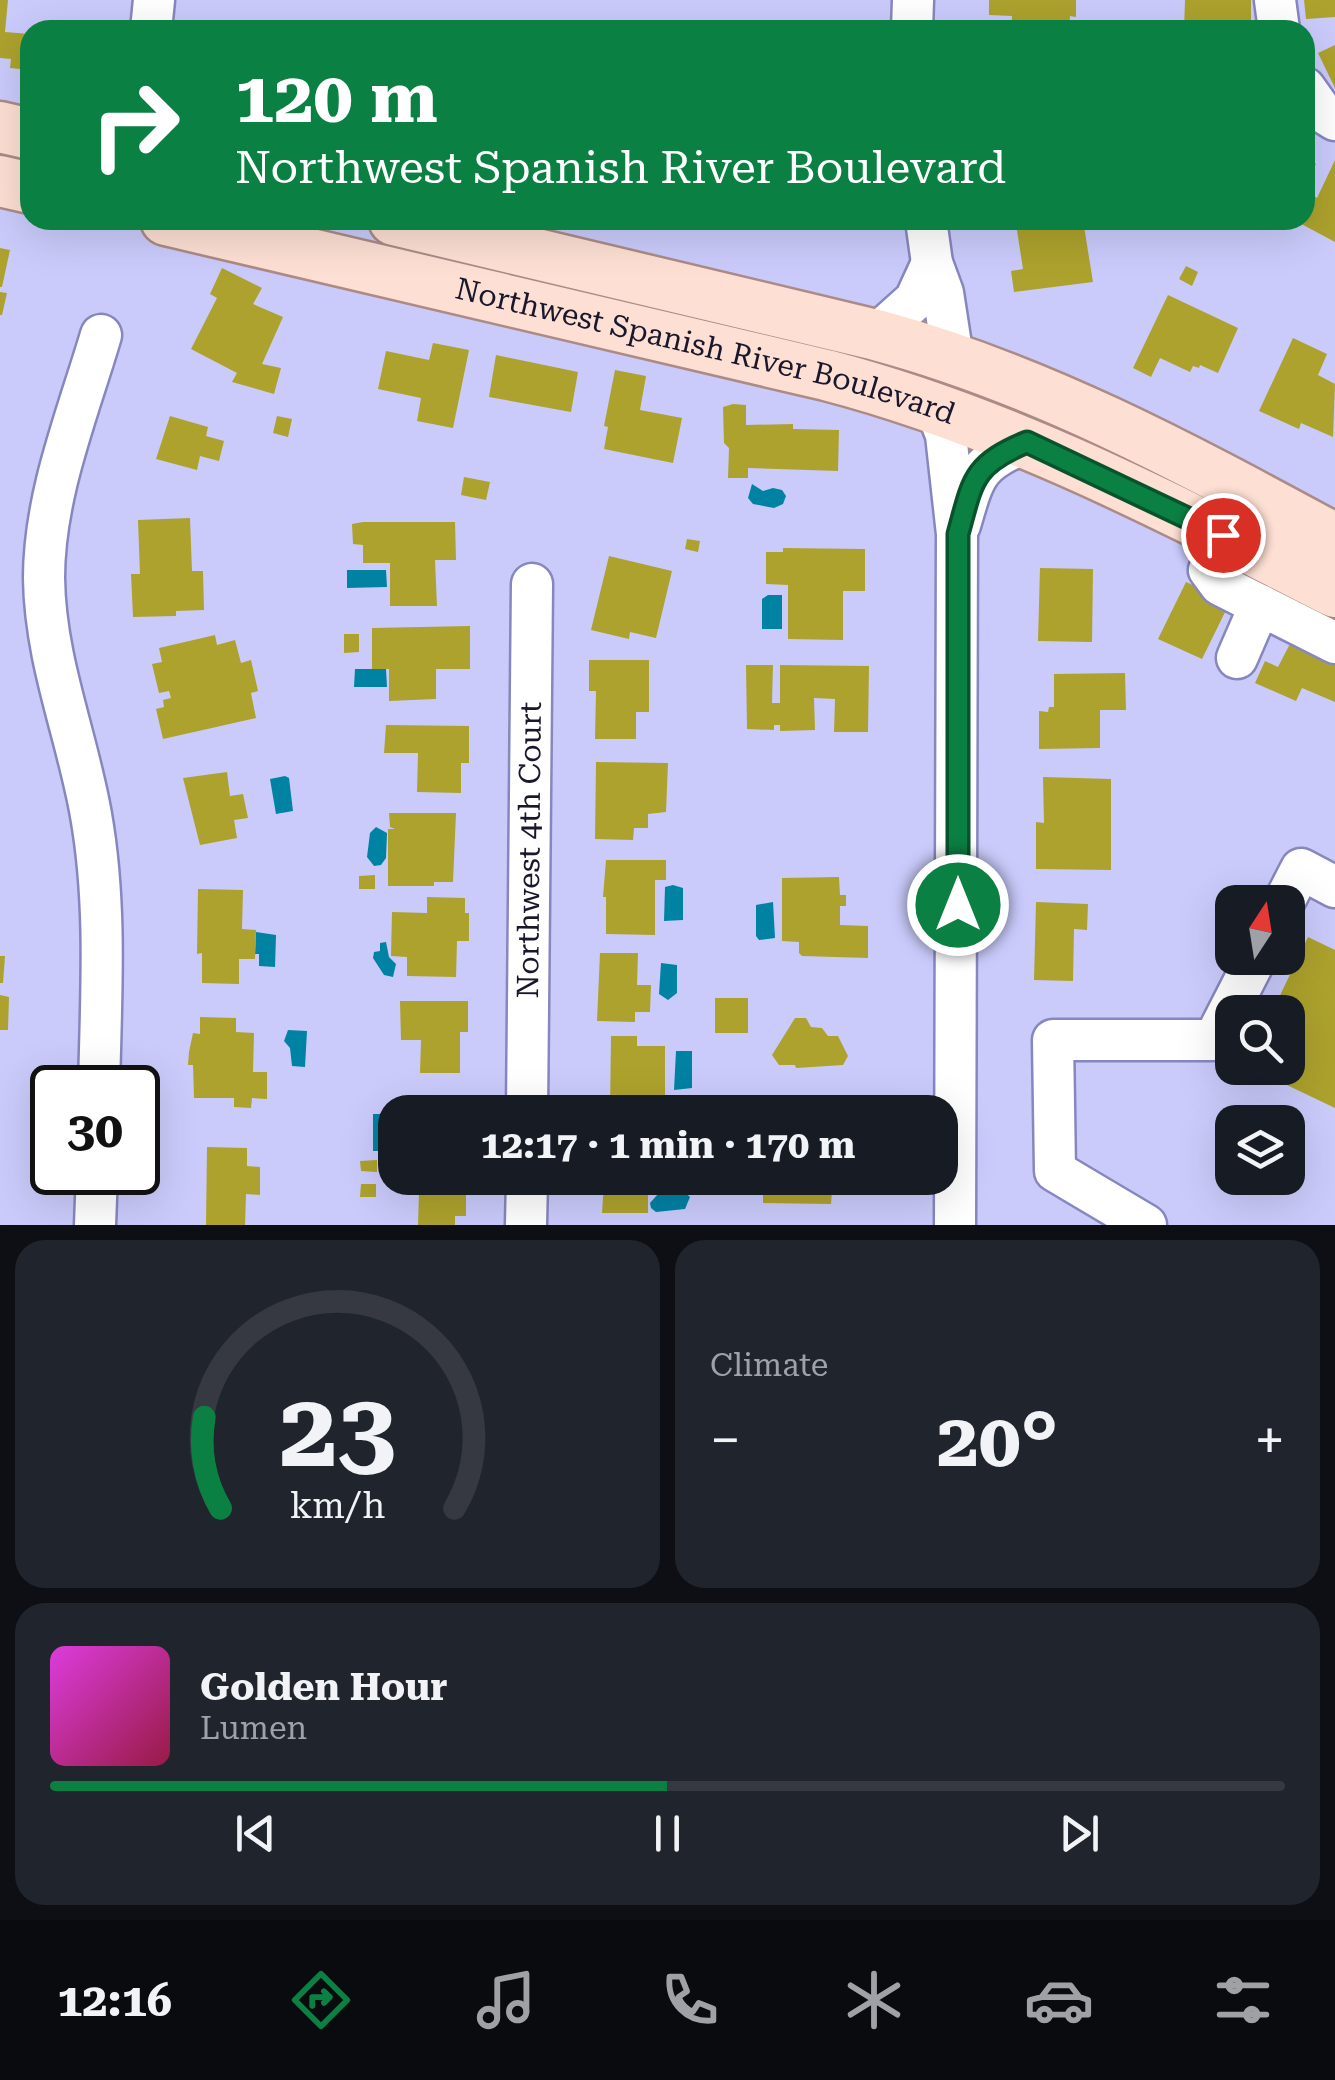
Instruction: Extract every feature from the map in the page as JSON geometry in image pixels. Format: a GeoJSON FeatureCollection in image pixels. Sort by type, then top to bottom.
{"type":"FeatureCollection","features":[{"type":"Feature","properties":{"kind":"main road","name":"Northwest Spanish River Boulevard"},"geometry":{"type":"LineString","coordinates":[[209,230],[826,375],[934,406],[1027,442],[1335,592]]}},
{"type":"Feature","properties":{"kind":"main road","name":"Northwest Spanish River Boulevard"},"geometry":{"type":"LineString","coordinates":[[436,230],[876,335],[953,358],[1114,423],[1335,538]]}},
{"type":"Feature","properties":{"kind":"street"},"geometry":{"type":"LineString","coordinates":[[1315,102],[1335,120]]}},
{"type":"Feature","properties":{"kind":"street"},"geometry":{"type":"LineString","coordinates":[[927,230],[953,358]]}},
{"type":"Feature","properties":{"kind":"street"},"geometry":{"type":"LineString","coordinates":[[876,335],[915,300],[932,263]]}},
{"type":"Feature","properties":{"kind":"street"},"geometry":{"type":"LineString","coordinates":[[99,1065],[100,879],[91,814],[55,676],[44,576],[48,525],[59,476],[101,335]]}},
{"type":"Feature","properties":{"kind":"street"},"geometry":{"type":"LineString","coordinates":[[934,406],[946,435],[958,534],[955,1225]]}},
{"type":"Feature","properties":{"kind":"street"},"geometry":{"type":"LineString","coordinates":[[958,534],[968,495],[985,463],[1027,442]]}},
{"type":"Feature","properties":{"kind":"street"},"geometry":{"type":"LineString","coordinates":[[1223,535],[1209,570],[1220,585],[1335,642]]}},
{"type":"Feature","properties":{"kind":"street","name":"Northwest 4th Court"},"geometry":{"type":"LineString","coordinates":[[527,1095],[532,584]]}},
{"type":"Feature","properties":{"kind":"street"},"geometry":{"type":"LineString","coordinates":[[1237,658],[1260,605]]}},
{"type":"Feature","properties":{"kind":"street"},"geometry":{"type":"LineString","coordinates":[[1293,885],[1301,869],[1335,887]]}},
{"type":"Feature","properties":{"kind":"street"},"geometry":{"type":"LineString","coordinates":[[1146,1225],[1055,1172],[1053,1040],[1214,1040],[1247,975]]}},
{"type":"Feature","properties":{"kind":"street"},"geometry":{"type":"LineString","coordinates":[[95,1225],[96,1195]]}},
{"type":"Feature","properties":{"kind":"street"},"geometry":{"type":"LineString","coordinates":[[526,1225],[527,1195]]}},
{"type":"Feature","properties":{"kind":"water"},"geometry":{"type":"Polygon","coordinates":[[[752,484],[763,491],[782,490],[786,496],[783,504],[774,508],[753,504],[748,498],[752,484]]]}},
{"type":"Feature","properties":{"kind":"water"},"geometry":{"type":"Polygon","coordinates":[[[347,570],[386,570],[387,587],[347,588],[347,570]]]}},
{"type":"Feature","properties":{"kind":"water"},"geometry":{"type":"Polygon","coordinates":[[[782,595],[782,629],[762,629],[762,599],[782,595]]]}},
{"type":"Feature","properties":{"kind":"water"},"geometry":{"type":"Polygon","coordinates":[[[355,669],[386,669],[387,687],[354,687],[355,669]]]}},
{"type":"Feature","properties":{"kind":"water"},"geometry":{"type":"Polygon","coordinates":[[[289,778],[293,811],[276,814],[270,779],[289,778]]]}},
{"type":"Feature","properties":{"kind":"water"},"geometry":{"type":"Polygon","coordinates":[[[376,827],[387,833],[386,858],[381,865],[374,866],[367,857],[370,833],[376,827]]]}},
{"type":"Feature","properties":{"kind":"water"},"geometry":{"type":"Polygon","coordinates":[[[665,887],[683,888],[683,920],[664,921],[665,887]]]}},
{"type":"Feature","properties":{"kind":"water"},"geometry":{"type":"Polygon","coordinates":[[[773,902],[775,938],[759,940],[756,905],[773,902]]]}},
{"type":"Feature","properties":{"kind":"water"},"geometry":{"type":"Polygon","coordinates":[[[256,932],[276,935],[275,967],[259,966],[256,932]]]}},
{"type":"Feature","properties":{"kind":"water"},"geometry":{"type":"Polygon","coordinates":[[[386,942],[389,957],[396,964],[393,977],[384,975],[373,958],[374,952],[380,951],[380,943],[386,942]]]}},
{"type":"Feature","properties":{"kind":"water"},"geometry":{"type":"Polygon","coordinates":[[[661,963],[677,965],[677,993],[668,1000],[659,994],[661,963]]]}},
{"type":"Feature","properties":{"kind":"water"},"geometry":{"type":"Polygon","coordinates":[[[288,1030],[307,1031],[305,1067],[292,1066],[290,1048],[284,1041],[288,1030]]]}},
{"type":"Feature","properties":{"kind":"water"},"geometry":{"type":"Polygon","coordinates":[[[676,1051],[692,1051],[692,1088],[674,1090],[676,1051]]]}},
{"type":"Feature","properties":{"kind":"water"},"geometry":{"type":"Polygon","coordinates":[[[373,1114],[378,1114],[378,1151],[373,1151],[373,1114]]]}},
{"type":"Feature","properties":{"kind":"water"},"geometry":{"type":"Polygon","coordinates":[[[657,1195],[690,1197],[685,1209],[656,1212],[650,1203],[657,1195]]]}},
{"type":"Feature","properties":{"kind":"building"},"geometry":{"type":"Polygon","coordinates":[[[0,0],[8,0],[5,32],[20,33],[20,69],[10,68],[11,59],[0,58],[0,0]]]}},
{"type":"Feature","properties":{"kind":"building"},"geometry":{"type":"Polygon","coordinates":[[[989,0],[1076,0],[1076,17],[1070,16],[1070,20],[1012,20],[1012,16],[989,15],[989,0]]]}},
{"type":"Feature","properties":{"kind":"building"},"geometry":{"type":"Polygon","coordinates":[[[1185,0],[1251,0],[1251,20],[1184,20],[1185,0]]]}},
{"type":"Feature","properties":{"kind":"building"},"geometry":{"type":"Polygon","coordinates":[[[1304,0],[1335,0],[1335,17],[1306,19],[1304,0]]]}},
{"type":"Feature","properties":{"kind":"building"},"geometry":{"type":"Polygon","coordinates":[[[1335,45],[1335,88],[1318,53],[1335,45]]]}},
{"type":"Feature","properties":{"kind":"building"},"geometry":{"type":"Polygon","coordinates":[[[1335,160],[1335,242],[1313,230],[1317,198],[1335,160]]]}},
{"type":"Feature","properties":{"kind":"building"},"geometry":{"type":"Polygon","coordinates":[[[1017,230],[1085,230],[1093,282],[1014,292],[1011,271],[1023,269],[1017,230]]]}},
{"type":"Feature","properties":{"kind":"building"},"geometry":{"type":"Polygon","coordinates":[[[0,248],[10,250],[2,287],[0,287],[0,248]]]}},
{"type":"Feature","properties":{"kind":"building"},"geometry":{"type":"Polygon","coordinates":[[[1186,266],[1198,272],[1192,286],[1179,279],[1186,266]]]}},
{"type":"Feature","properties":{"kind":"building"},"geometry":{"type":"Polygon","coordinates":[[[222,268],[262,288],[253,304],[283,317],[262,364],[281,368],[274,394],[232,382],[237,373],[191,349],[217,298],[210,294],[222,268]]]}},
{"type":"Feature","properties":{"kind":"building"},"geometry":{"type":"Polygon","coordinates":[[[0,292],[7,293],[2,315],[0,315],[0,292]]]}},
{"type":"Feature","properties":{"kind":"building"},"geometry":{"type":"Polygon","coordinates":[[[1168,295],[1238,328],[1218,373],[1200,365],[1193,366],[1190,372],[1160,358],[1151,377],[1133,368],[1168,295]]]}},
{"type":"Feature","properties":{"kind":"building"},"geometry":{"type":"Polygon","coordinates":[[[1293,338],[1327,354],[1318,375],[1335,384],[1333,437],[1301,423],[1299,429],[1259,411],[1293,338]]]}},
{"type":"Feature","properties":{"kind":"building"},"geometry":{"type":"Polygon","coordinates":[[[433,343],[469,350],[453,428],[417,421],[421,398],[378,389],[386,351],[429,360],[433,343]]]}},
{"type":"Feature","properties":{"kind":"building"},"geometry":{"type":"Polygon","coordinates":[[[496,355],[578,372],[571,412],[489,397],[496,355]]]}},
{"type":"Feature","properties":{"kind":"building"},"geometry":{"type":"Polygon","coordinates":[[[615,370],[646,376],[640,410],[682,418],[673,463],[604,449],[608,427],[604,426],[615,370]]]}},
{"type":"Feature","properties":{"kind":"building"},"geometry":{"type":"Polygon","coordinates":[[[746,405],[746,425],[793,424],[793,429],[839,430],[838,471],[748,468],[748,478],[728,478],[729,448],[724,443],[723,407],[746,405]]]}},
{"type":"Feature","properties":{"kind":"building"},"geometry":{"type":"Polygon","coordinates":[[[170,416],[208,427],[206,436],[224,441],[219,461],[200,456],[197,470],[156,459],[170,416]]]}},
{"type":"Feature","properties":{"kind":"building"},"geometry":{"type":"Polygon","coordinates":[[[277,416],[292,419],[288,437],[273,433],[277,416]]]}},
{"type":"Feature","properties":{"kind":"building"},"geometry":{"type":"Polygon","coordinates":[[[464,477],[490,482],[486,500],[461,495],[464,477]]]}},
{"type":"Feature","properties":{"kind":"building"},"geometry":{"type":"Polygon","coordinates":[[[190,518],[192,571],[203,571],[204,610],[176,611],[176,616],[133,617],[131,574],[140,574],[138,520],[190,518]]]}},
{"type":"Feature","properties":{"kind":"building"},"geometry":{"type":"Polygon","coordinates":[[[455,522],[456,560],[435,560],[437,606],[390,606],[390,563],[363,563],[363,545],[353,544],[352,524],[455,522]]]}},
{"type":"Feature","properties":{"kind":"building"},"geometry":{"type":"Polygon","coordinates":[[[687,539],[700,541],[698,552],[685,549],[687,539]]]}},
{"type":"Feature","properties":{"kind":"building"},"geometry":{"type":"Polygon","coordinates":[[[783,548],[865,549],[865,591],[843,591],[843,640],[788,639],[788,585],[766,584],[766,552],[783,552],[783,548]]]}},
{"type":"Feature","properties":{"kind":"building"},"geometry":{"type":"Polygon","coordinates":[[[609,556],[672,571],[656,638],[630,632],[629,639],[591,630],[609,556]]]}},
{"type":"Feature","properties":{"kind":"building"},"geometry":{"type":"Polygon","coordinates":[[[1040,568],[1093,569],[1092,642],[1038,641],[1040,568]]]}},
{"type":"Feature","properties":{"kind":"building"},"geometry":{"type":"Polygon","coordinates":[[[1186,582],[1230,602],[1202,659],[1158,639],[1186,582]]]}},
{"type":"Feature","properties":{"kind":"building"},"geometry":{"type":"Polygon","coordinates":[[[470,626],[470,669],[436,669],[436,699],[389,701],[389,669],[372,669],[372,628],[470,626]]]}},
{"type":"Feature","properties":{"kind":"building"},"geometry":{"type":"Polygon","coordinates":[[[344,634],[359,634],[359,652],[344,653],[344,634]]]}},
{"type":"Feature","properties":{"kind":"building"},"geometry":{"type":"Polygon","coordinates":[[[215,635],[217,645],[235,640],[241,663],[251,660],[258,691],[251,693],[256,718],[163,739],[156,709],[164,707],[163,700],[171,698],[169,691],[159,693],[152,664],[162,662],[159,648],[215,635]]]}},
{"type":"Feature","properties":{"kind":"building"},"geometry":{"type":"Polygon","coordinates":[[[1293,638],[1335,662],[1335,702],[1302,688],[1296,701],[1255,683],[1265,661],[1278,667],[1293,638]]]}},
{"type":"Feature","properties":{"kind":"building"},"geometry":{"type":"Polygon","coordinates":[[[589,660],[649,660],[649,712],[636,712],[636,739],[595,739],[596,691],[589,691],[589,660]]]}},
{"type":"Feature","properties":{"kind":"building"},"geometry":{"type":"Polygon","coordinates":[[[746,665],[773,665],[772,703],[780,703],[780,665],[869,666],[868,732],[834,732],[835,699],[814,698],[815,730],[780,731],[780,725],[774,725],[774,730],[747,729],[746,665]]]}},
{"type":"Feature","properties":{"kind":"building"},"geometry":{"type":"Polygon","coordinates":[[[1125,673],[1126,710],[1100,710],[1100,748],[1039,749],[1039,711],[1048,712],[1049,707],[1054,707],[1054,674],[1125,673]]]}},
{"type":"Feature","properties":{"kind":"building"},"geometry":{"type":"Polygon","coordinates":[[[386,725],[469,726],[469,763],[461,763],[461,793],[417,792],[418,753],[384,753],[386,725]]]}},
{"type":"Feature","properties":{"kind":"building"},"geometry":{"type":"Polygon","coordinates":[[[596,762],[668,763],[666,812],[648,814],[648,828],[634,828],[633,840],[595,839],[596,762]]]}},
{"type":"Feature","properties":{"kind":"building"},"geometry":{"type":"Polygon","coordinates":[[[227,772],[230,796],[243,794],[248,818],[234,820],[237,838],[200,845],[183,778],[227,772]]]}},
{"type":"Feature","properties":{"kind":"building"},"geometry":{"type":"Polygon","coordinates":[[[1043,777],[1111,779],[1111,870],[1036,869],[1036,822],[1044,823],[1043,777]]]}},
{"type":"Feature","properties":{"kind":"building"},"geometry":{"type":"Polygon","coordinates":[[[389,813],[456,813],[453,882],[388,886],[388,829],[395,829],[390,827],[389,813]]]}},
{"type":"Feature","properties":{"kind":"building"},"geometry":{"type":"Polygon","coordinates":[[[606,860],[666,860],[666,880],[655,880],[655,935],[606,934],[606,860]]]}},
{"type":"Feature","properties":{"kind":"building"},"geometry":{"type":"Polygon","coordinates":[[[375,875],[375,889],[359,889],[359,876],[375,875]]]}},
{"type":"Feature","properties":{"kind":"building"},"geometry":{"type":"Polygon","coordinates":[[[839,877],[840,895],[846,895],[846,906],[840,906],[840,925],[868,926],[868,958],[802,956],[799,942],[782,941],[782,878],[839,877]]]}},
{"type":"Feature","properties":{"kind":"building"},"geometry":{"type":"Polygon","coordinates":[[[198,889],[243,890],[242,929],[256,930],[255,959],[239,959],[239,984],[202,983],[202,953],[197,954],[198,889]]]}},
{"type":"Feature","properties":{"kind":"building"},"geometry":{"type":"Polygon","coordinates":[[[427,897],[465,898],[469,941],[457,941],[456,977],[407,976],[407,957],[391,956],[392,912],[427,913],[427,897]]]}},
{"type":"Feature","properties":{"kind":"building"},"geometry":{"type":"Polygon","coordinates":[[[1036,902],[1088,904],[1087,930],[1074,929],[1073,981],[1034,980],[1036,902]]]}},
{"type":"Feature","properties":{"kind":"building"},"geometry":{"type":"Polygon","coordinates":[[[1308,937],[1335,950],[1335,1108],[1287,1085],[1305,1085],[1305,995],[1280,995],[1290,975],[1305,975],[1308,937]]]}},
{"type":"Feature","properties":{"kind":"building"},"geometry":{"type":"Polygon","coordinates":[[[600,953],[638,953],[637,985],[651,985],[650,1012],[635,1012],[635,1022],[597,1021],[600,953]]]}},
{"type":"Feature","properties":{"kind":"building"},"geometry":{"type":"Polygon","coordinates":[[[0,956],[5,956],[3,983],[0,983],[0,956]]]}},
{"type":"Feature","properties":{"kind":"building"},"geometry":{"type":"Polygon","coordinates":[[[0,995],[9,997],[8,1030],[0,1030],[0,995]]]}},
{"type":"Feature","properties":{"kind":"building"},"geometry":{"type":"Polygon","coordinates":[[[715,998],[748,998],[748,1033],[715,1033],[715,998]]]}},
{"type":"Feature","properties":{"kind":"building"},"geometry":{"type":"Polygon","coordinates":[[[400,1001],[468,1001],[468,1032],[460,1032],[460,1073],[420,1073],[421,1040],[401,1040],[400,1001]]]}},
{"type":"Feature","properties":{"kind":"building"},"geometry":{"type":"Polygon","coordinates":[[[200,1017],[236,1018],[236,1032],[254,1033],[253,1072],[267,1072],[267,1099],[252,1098],[251,1108],[234,1107],[234,1098],[194,1098],[193,1065],[188,1065],[193,1033],[200,1034],[200,1017]]]}},
{"type":"Feature","properties":{"kind":"building"},"geometry":{"type":"Polygon","coordinates":[[[795,1018],[806,1018],[811,1027],[822,1028],[828,1036],[838,1036],[848,1056],[843,1065],[779,1065],[772,1055],[795,1018]]]}},
{"type":"Feature","properties":{"kind":"building"},"geometry":{"type":"Polygon","coordinates":[[[611,1036],[637,1036],[637,1046],[665,1046],[665,1095],[610,1095],[611,1036]]]}},
{"type":"Feature","properties":{"kind":"building"},"geometry":{"type":"Polygon","coordinates":[[[207,1147],[247,1148],[247,1166],[260,1167],[260,1195],[246,1194],[245,1225],[206,1225],[207,1147]]]}},
{"type":"Feature","properties":{"kind":"building"},"geometry":{"type":"Polygon","coordinates":[[[377,1160],[377,1172],[361,1171],[360,1161],[377,1160]]]}},
{"type":"Feature","properties":{"kind":"building"},"geometry":{"type":"Polygon","coordinates":[[[361,1184],[376,1184],[376,1197],[360,1197],[361,1184]]]}},
{"type":"Feature","properties":{"kind":"building"},"geometry":{"type":"Polygon","coordinates":[[[419,1195],[466,1195],[466,1216],[455,1216],[455,1225],[418,1225],[419,1195]]]}},
{"type":"Feature","properties":{"kind":"building"},"geometry":{"type":"Polygon","coordinates":[[[603,1195],[648,1195],[648,1213],[602,1213],[603,1195]]]}},
{"type":"Feature","properties":{"kind":"building"},"geometry":{"type":"Polygon","coordinates":[[[763,1195],[832,1195],[831,1204],[763,1203],[763,1195]]]}},
{"type":"Feature","properties":{"kind":"route"},"geometry":{"type":"LineString","coordinates":[[958,905],[958,534],[968,495],[985,463],[1027,442],[1223,535]]}}]}
